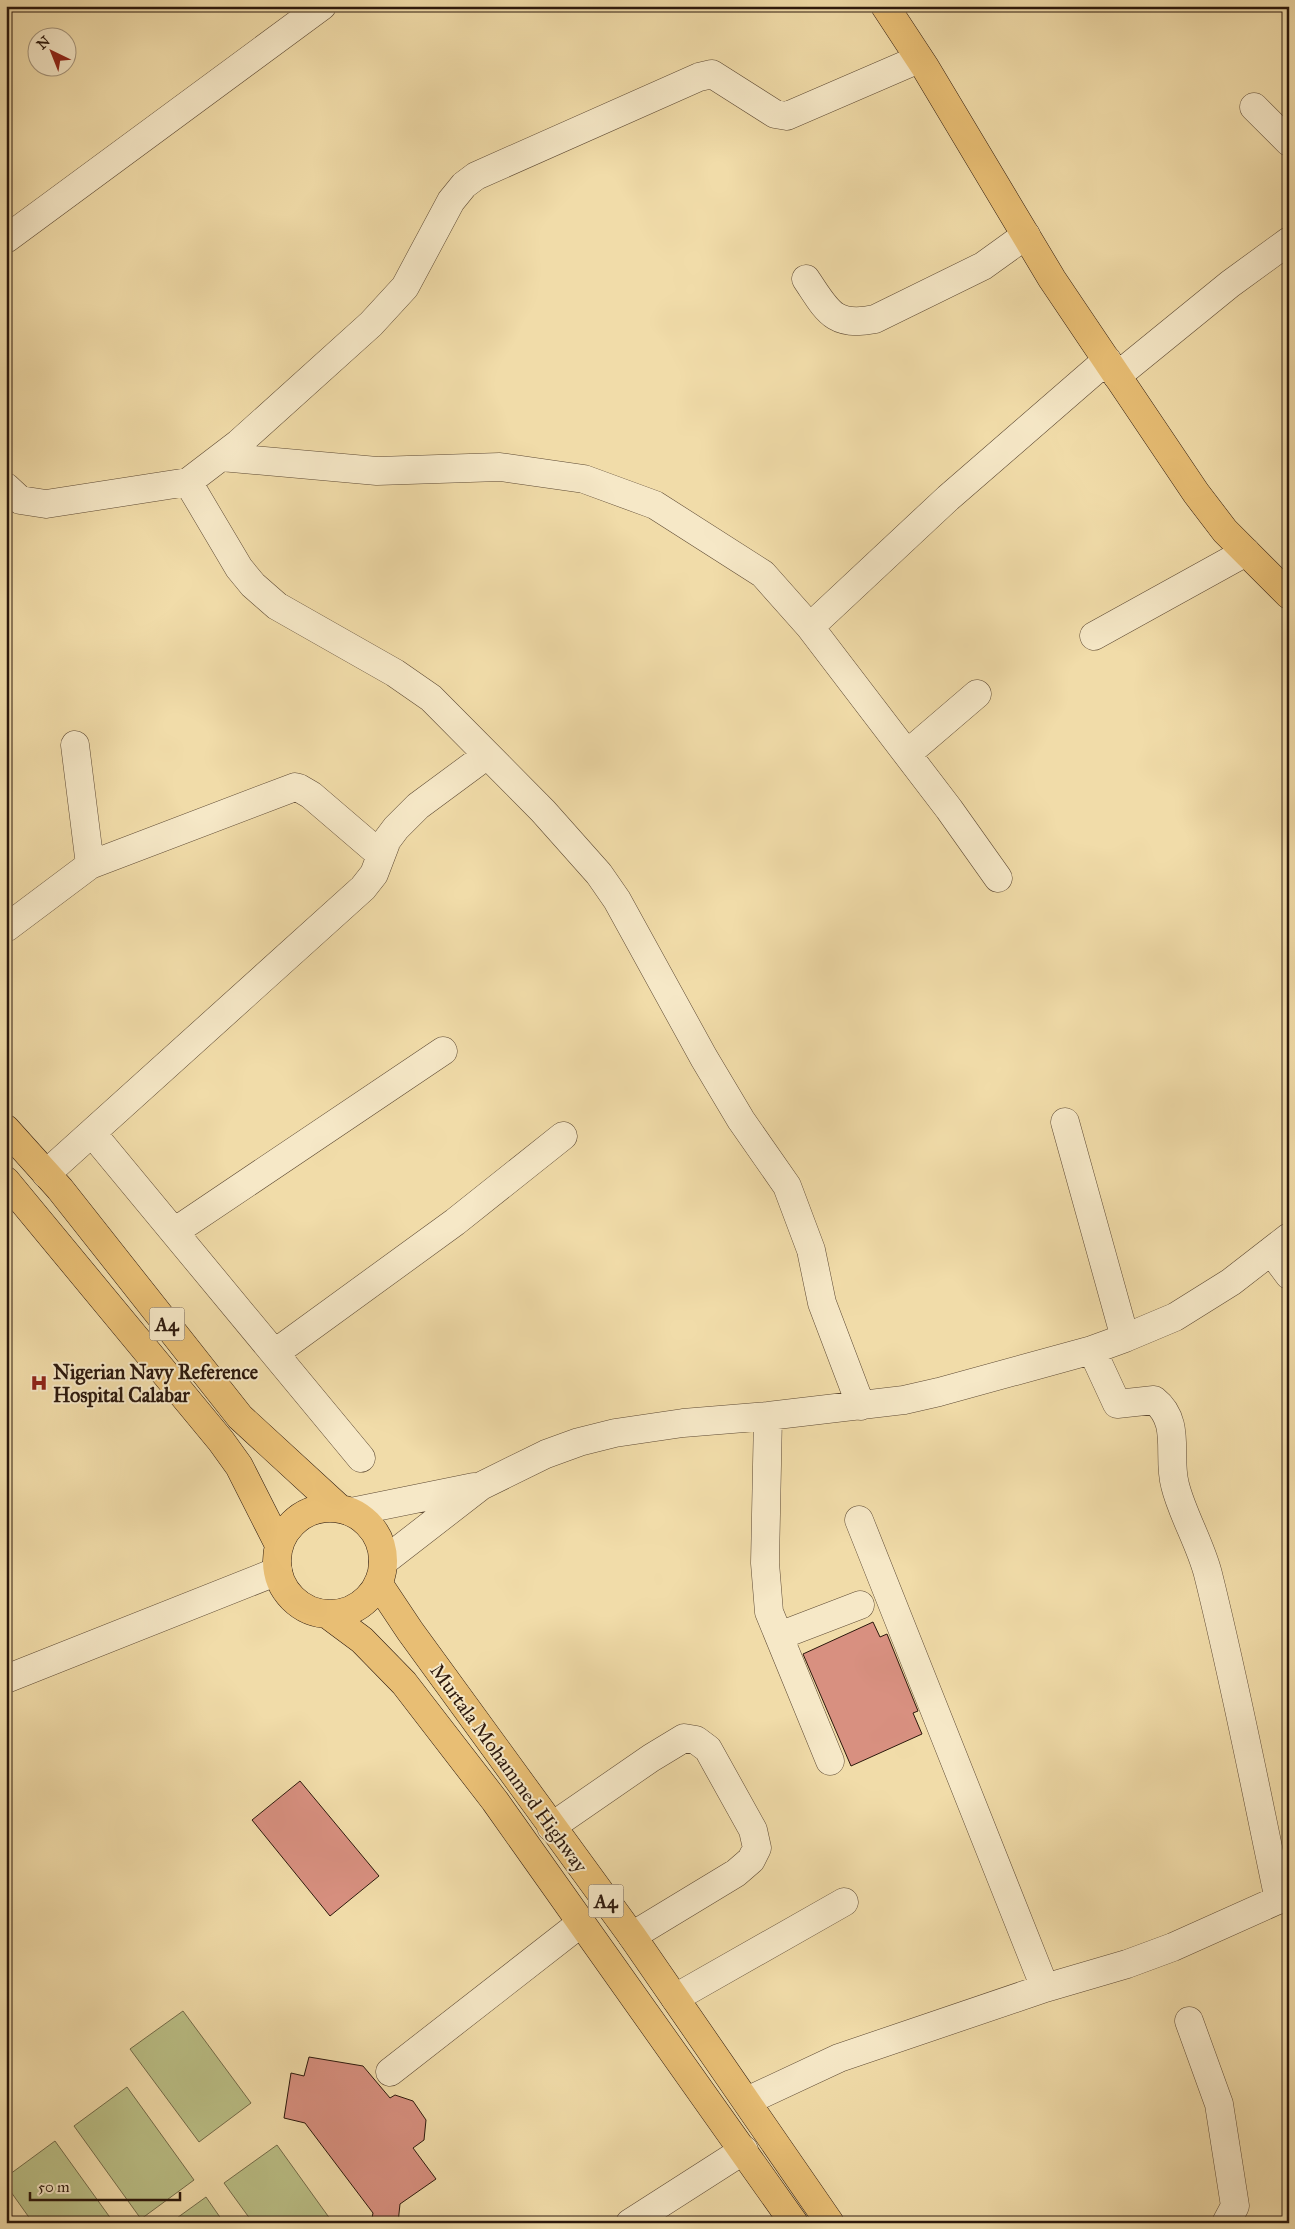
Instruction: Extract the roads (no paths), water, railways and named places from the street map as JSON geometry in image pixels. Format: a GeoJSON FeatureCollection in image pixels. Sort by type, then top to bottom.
{"type":"FeatureCollection","features":[{"type":"Feature","properties":{"kind":"main road"},"geometry":{"type":"LineString","coordinates":[[885,6],[1052,279],[1196,493],[1225,531],[1289,595]]}},
{"type":"Feature","properties":{"kind":"main road","name":"A4"},"geometry":{"type":"LineString","coordinates":[[6,1129],[46,1174],[240,1417],[345,1510],[367,1523],[378,1538],[380,1573],[370,1596],[358,1606],[343,1612],[328,1614],[305,1608],[292,1599],[283,1586],[278,1571],[279,1545],[286,1530],[298,1518],[322,1508],[345,1510]]}},
{"type":"Feature","properties":{"kind":"main road","name":"A4"},"geometry":{"type":"LineString","coordinates":[[6,1181],[226,1447],[239,1466],[279,1545]]}},
{"type":"Feature","properties":{"kind":"main road","name":"Murtala Mohammed Highway"},"geometry":{"type":"LineString","coordinates":[[380,1573],[410,1630],[632,1936],[830,2223]]}},
{"type":"Feature","properties":{"kind":"main road","name":"Murtala Mohammed Highway"},"geometry":{"type":"LineString","coordinates":[[328,1614],[362,1640],[404,1683],[495,1801],[794,2223]]}},
{"type":"Feature","properties":{"kind":"street"},"geometry":{"type":"LineString","coordinates":[[6,239],[321,7]]}},
{"type":"Feature","properties":{"kind":"street"},"geometry":{"type":"LineString","coordinates":[[6,487],[20,500],[46,504],[188,482],[239,442],[371,324],[405,287],[451,201],[464,185],[476,176],[699,77],[712,74],[775,114],[787,116],[919,59]]}},
{"type":"Feature","properties":{"kind":"street"},"geometry":{"type":"LineString","coordinates":[[1254,108],[1289,142]]}},
{"type":"Feature","properties":{"kind":"street"},"geometry":{"type":"LineString","coordinates":[[806,279],[828,312],[837,319],[862,322],[876,319],[983,266],[1026,235]]}},
{"type":"Feature","properties":{"kind":"street"},"geometry":{"type":"LineString","coordinates":[[810,627],[948,498],[1112,368],[1289,241]]}},
{"type":"Feature","properties":{"kind":"street"},"geometry":{"type":"LineString","coordinates":[[221,456],[377,471],[500,466],[584,478],[655,505],[763,574],[810,627],[949,809],[998,878]]}},
{"type":"Feature","properties":{"kind":"street"},"geometry":{"type":"LineString","coordinates":[[188,482],[239,568],[253,585],[277,606],[394,673],[431,698],[581,852],[617,900],[704,1058],[741,1120],[787,1186],[811,1250],[822,1303],[861,1406]]}},
{"type":"Feature","properties":{"kind":"street"},"geometry":{"type":"LineString","coordinates":[[1094,636],[1246,552]]}},
{"type":"Feature","properties":{"kind":"street"},"geometry":{"type":"LineString","coordinates":[[907,754],[977,694]]}},
{"type":"Feature","properties":{"kind":"street"},"geometry":{"type":"LineString","coordinates":[[75,745],[90,865]]}},
{"type":"Feature","properties":{"kind":"street"},"geometry":{"type":"LineString","coordinates":[[46,1174],[363,888],[374,874],[387,840],[418,806],[487,755]]}},
{"type":"Feature","properties":{"kind":"street"},"geometry":{"type":"LineString","coordinates":[[6,928],[90,865],[294,787],[311,794],[381,855]]}},
{"type":"Feature","properties":{"kind":"street"},"geometry":{"type":"LineString","coordinates":[[174,1232],[443,1051]]}},
{"type":"Feature","properties":{"kind":"street"},"geometry":{"type":"LineString","coordinates":[[1065,1122],[1125,1338]]}},
{"type":"Feature","properties":{"kind":"street"},"geometry":{"type":"LineString","coordinates":[[92,1133],[361,1458]]}},
{"type":"Feature","properties":{"kind":"street"},"geometry":{"type":"LineString","coordinates":[[275,1353],[455,1222],[563,1136]]}},
{"type":"Feature","properties":{"kind":"street"},"geometry":{"type":"LineString","coordinates":[[380,1573],[481,1486],[546,1454],[578,1442],[615,1433],[683,1423],[861,1406],[939,1392],[1092,1350],[1175,1317],[1232,1282],[1280,1244],[1289,1275]]}},
{"type":"Feature","properties":{"kind":"street"},"geometry":{"type":"LineString","coordinates":[[746,2101],[839,2058],[1045,1988],[1128,1964],[1173,1947],[1284,1898],[1208,1574],[1175,1485],[1174,1436],[1159,1404],[1154,1400],[1117,1404],[1113,1400],[1092,1350]]}},
{"type":"Feature","properties":{"kind":"street"},"geometry":{"type":"LineString","coordinates":[[768,1416],[765,1563],[769,1612],[830,1761]]}},
{"type":"Feature","properties":{"kind":"street"},"geometry":{"type":"LineString","coordinates":[[345,1510],[481,1486]]}},
{"type":"Feature","properties":{"kind":"street"},"geometry":{"type":"LineString","coordinates":[[859,1520],[1045,1988]]}},
{"type":"Feature","properties":{"kind":"street"},"geometry":{"type":"LineString","coordinates":[[6,1679],[278,1571]]}},
{"type":"Feature","properties":{"kind":"street"},"geometry":{"type":"LineString","coordinates":[[779,1636],[860,1605]]}},
{"type":"Feature","properties":{"kind":"street"},"geometry":{"type":"LineString","coordinates":[[551,1826],[651,1758],[684,1738],[696,1740],[708,1749],[753,1830],[757,1848],[751,1860],[736,1873],[632,1936]]}},
{"type":"Feature","properties":{"kind":"street"},"geometry":{"type":"LineString","coordinates":[[675,1998],[844,1902]]}},
{"type":"Feature","properties":{"kind":"street"},"geometry":{"type":"LineString","coordinates":[[390,2072],[582,1923]]}},
{"type":"Feature","properties":{"kind":"street"},"geometry":{"type":"LineString","coordinates":[[1189,2021],[1219,2104],[1235,2206],[1226,2223]]}},
{"type":"Feature","properties":{"kind":"street"},"geometry":{"type":"LineString","coordinates":[[630,2223],[744,2150]]}},
{"type":"Feature","properties":{"kind":"place","name":"Nigerian Navy Reference Hospital Calabar"},"geometry":{"type":"Point","coordinates":[39,1383]}}]}
